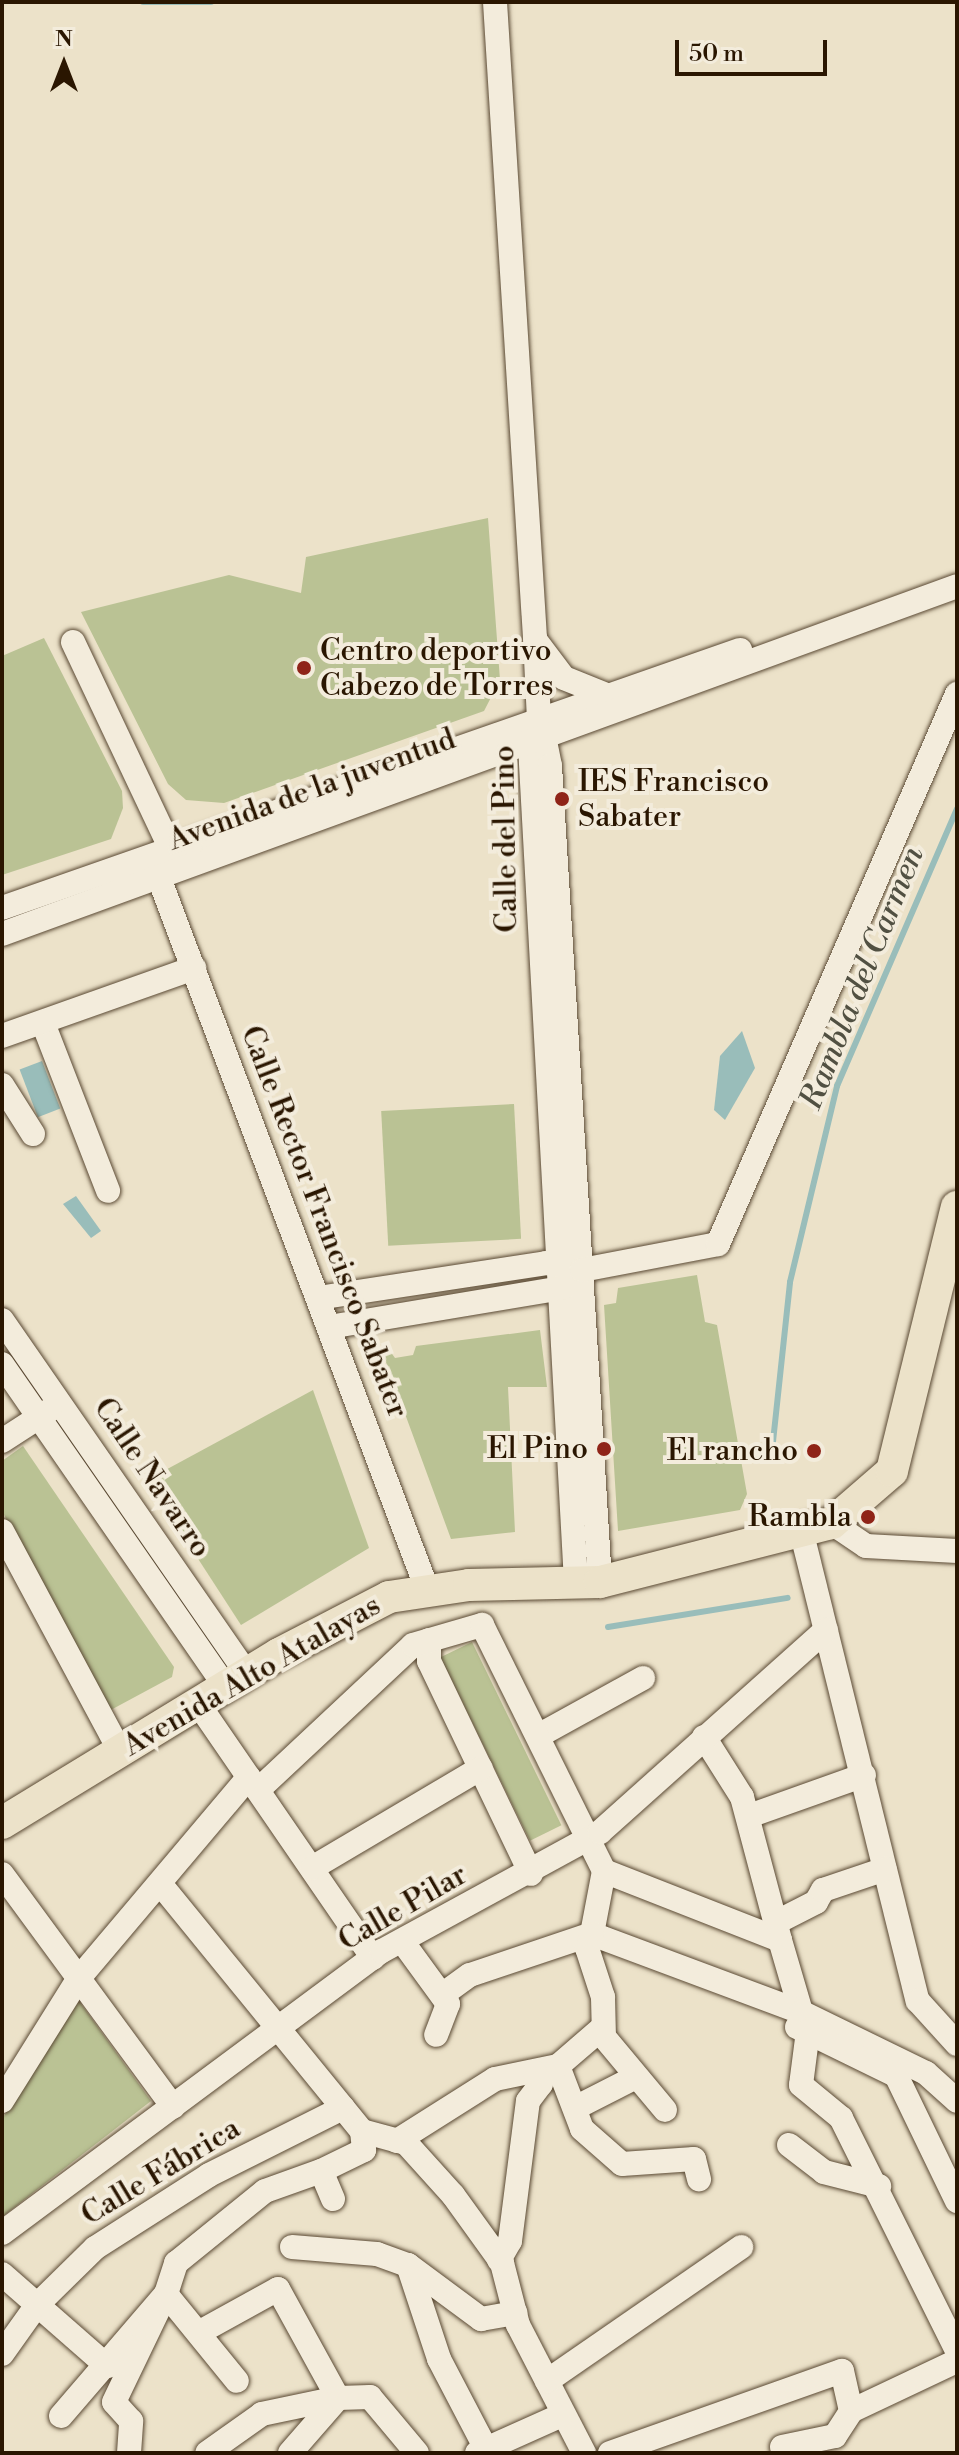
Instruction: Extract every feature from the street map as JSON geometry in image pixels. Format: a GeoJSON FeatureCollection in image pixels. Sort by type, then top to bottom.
{"type":"FeatureCollection","features":[{"type":"Feature","properties":{"kind":"main road","name":"Avenida Alto Atalayas"},"geometry":{"type":"LineString","coordinates":[[5,1811],[120,1751],[347,1615],[427,1589],[588,1582],[817,1528],[892,1471],[957,1207]]}},
{"type":"Feature","properties":{"kind":"street","name":"Calle del Pino"},"geometry":{"type":"LineString","coordinates":[[495,2],[535,638],[588,1582]]}},
{"type":"Feature","properties":{"kind":"street","name":"Avenida de la juventud"},"geometry":{"type":"LineString","coordinates":[[3,933],[395,794],[539,736],[609,696],[957,580]]}},
{"type":"Feature","properties":{"kind":"street","name":"Avenida de la juventud"},"geometry":{"type":"LineString","coordinates":[[2,908],[171,849],[539,736],[745,665],[957,586]]}},
{"type":"Feature","properties":{"kind":"street"},"geometry":{"type":"LineString","coordinates":[[535,638],[564,678],[609,696]]}},
{"type":"Feature","properties":{"kind":"street"},"geometry":{"type":"LineString","coordinates":[[73,642],[171,849],[159,878]]}},
{"type":"Feature","properties":{"kind":"street"},"geometry":{"type":"LineString","coordinates":[[318,1298],[706,1249],[728,1229],[957,694]]}},
{"type":"Feature","properties":{"kind":"street"},"geometry":{"type":"LineString","coordinates":[[171,849],[197,853],[291,831]]}},
{"type":"Feature","properties":{"kind":"street"},"geometry":{"type":"LineString","coordinates":[[3,933],[150,869],[171,849]]}},
{"type":"Feature","properties":{"kind":"street","name":"Calle Rector Francisco Sabater"},"geometry":{"type":"LineString","coordinates":[[159,878],[427,1589]]}},
{"type":"Feature","properties":{"kind":"street"},"geometry":{"type":"LineString","coordinates":[[2,1036],[194,968]]}},
{"type":"Feature","properties":{"kind":"street"},"geometry":{"type":"LineString","coordinates":[[43,1023],[108,1191]]}},
{"type":"Feature","properties":{"kind":"street"},"geometry":{"type":"LineString","coordinates":[[2,1085],[33,1134]]}},
{"type":"Feature","properties":{"kind":"street"},"geometry":{"type":"LineString","coordinates":[[571,1266],[563,1288],[588,1582]]}},
{"type":"Feature","properties":{"kind":"street"},"geometry":{"type":"LineString","coordinates":[[329,1327],[563,1288]]}},
{"type":"Feature","properties":{"kind":"street","name":"Calle Navarro"},"geometry":{"type":"LineString","coordinates":[[2,1320],[61,1403],[224,1689]]}},
{"type":"Feature","properties":{"kind":"street","name":"Calle Navarro"},"geometry":{"type":"LineString","coordinates":[[2,1364],[224,1689]]}},
{"type":"Feature","properties":{"kind":"street"},"geometry":{"type":"LineString","coordinates":[[2,1441],[61,1403]]}},
{"type":"Feature","properties":{"kind":"street"},"geometry":{"type":"LineString","coordinates":[[955,2041],[918,2001],[826,1630],[817,1528],[866,1546],[957,1551]]}},
{"type":"Feature","properties":{"kind":"street"},"geometry":{"type":"LineString","coordinates":[[2,1531],[120,1751]]}},
{"type":"Feature","properties":{"kind":"street"},"geometry":{"type":"LineString","coordinates":[[3,2097],[79,1978],[254,1783],[413,1645],[482,1625],[604,1871],[587,1948],[603,1997],[602,2028],[636,2077],[665,2110]]}},
{"type":"Feature","properties":{"kind":"street","name":"Calle Pilar"},"geometry":{"type":"LineString","coordinates":[[2,2233],[373,1958],[531,1874],[589,1839],[826,1630]]}},
{"type":"Feature","properties":{"kind":"street"},"geometry":{"type":"LineString","coordinates":[[429,1640],[429,1661],[531,1874]]}},
{"type":"Feature","properties":{"kind":"street"},"geometry":{"type":"LineString","coordinates":[[538,1736],[643,1678]]}},
{"type":"Feature","properties":{"kind":"street"},"geometry":{"type":"LineString","coordinates":[[224,1689],[254,1783],[373,1958]]}},
{"type":"Feature","properties":{"kind":"street"},"geometry":{"type":"LineString","coordinates":[[704,1737],[749,1816],[804,2022],[801,2085],[841,2118],[879,2186],[957,2351]]}},
{"type":"Feature","properties":{"kind":"street"},"geometry":{"type":"LineString","coordinates":[[312,1868],[481,1768]]}},
{"type":"Feature","properties":{"kind":"street"},"geometry":{"type":"LineString","coordinates":[[749,1816],[864,1775]]}},
{"type":"Feature","properties":{"kind":"street"},"geometry":{"type":"LineString","coordinates":[[779,1931],[816,1902],[823,1890],[885,1869]]}},
{"type":"Feature","properties":{"kind":"street"},"geometry":{"type":"LineString","coordinates":[[604,1871],[779,1931]]}},
{"type":"Feature","properties":{"kind":"street"},"geometry":{"type":"LineString","coordinates":[[2,1874],[173,2107]]}},
{"type":"Feature","properties":{"kind":"street"},"geometry":{"type":"LineString","coordinates":[[129,2453],[131,2421],[114,2402],[166,2294],[176,2263],[265,2191],[321,2171],[364,2150],[362,2131],[162,1886]]}},
{"type":"Feature","properties":{"kind":"street"},"geometry":{"type":"LineString","coordinates":[[442,1995],[470,1975],[592,1934],[926,2073],[957,2102]]}},
{"type":"Feature","properties":{"kind":"street"},"geometry":{"type":"LineString","coordinates":[[402,1941],[448,2004],[436,2035]]}},
{"type":"Feature","properties":{"kind":"street"},"geometry":{"type":"LineString","coordinates":[[804,2022],[896,2075],[957,2102]]}},
{"type":"Feature","properties":{"kind":"street"},"geometry":{"type":"LineString","coordinates":[[397,2141],[495,2079],[547,2069],[602,2028]]}},
{"type":"Feature","properties":{"kind":"street"},"geometry":{"type":"LineString","coordinates":[[547,2069],[577,2107],[582,2129],[622,2164],[694,2159],[699,2179]]}},
{"type":"Feature","properties":{"kind":"street"},"geometry":{"type":"LineString","coordinates":[[499,2260],[510,2241],[528,2101],[541,2084],[547,2069]]}},
{"type":"Feature","properties":{"kind":"street"},"geometry":{"type":"LineString","coordinates":[[896,2075],[957,2201]]}},
{"type":"Feature","properties":{"kind":"street"},"geometry":{"type":"LineString","coordinates":[[577,2107],[636,2077]]}},
{"type":"Feature","properties":{"kind":"street","name":"Calle Fábrica"},"geometry":{"type":"LineString","coordinates":[[2,2354],[37,2305],[138,2218],[343,2108]]}},
{"type":"Feature","properties":{"kind":"street"},"geometry":{"type":"LineString","coordinates":[[362,2131],[397,2141],[453,2195],[499,2260],[515,2313],[562,2415],[584,2453]]}},
{"type":"Feature","properties":{"kind":"street"},"geometry":{"type":"LineString","coordinates":[[789,2145],[824,2172],[879,2186]]}},
{"type":"Feature","properties":{"kind":"street"},"geometry":{"type":"LineString","coordinates":[[321,2171],[333,2199]]}},
{"type":"Feature","properties":{"kind":"street"},"geometry":{"type":"LineString","coordinates":[[292,2247],[338,2248],[408,2265],[481,2319],[515,2313]]}},
{"type":"Feature","properties":{"kind":"street"},"geometry":{"type":"LineString","coordinates":[[547,2381],[741,2247]]}},
{"type":"Feature","properties":{"kind":"street"},"geometry":{"type":"LineString","coordinates":[[408,2265],[439,2359],[481,2450],[562,2415]]}},
{"type":"Feature","properties":{"kind":"street"},"geometry":{"type":"LineString","coordinates":[[2,2274],[107,2366]]}},
{"type":"Feature","properties":{"kind":"street"},"geometry":{"type":"LineString","coordinates":[[200,2332],[278,2289],[338,2398]]}},
{"type":"Feature","properties":{"kind":"street"},"geometry":{"type":"LineString","coordinates":[[166,2294],[237,2381]]}},
{"type":"Feature","properties":{"kind":"street"},"geometry":{"type":"LineString","coordinates":[[61,2416],[166,2294]]}},
{"type":"Feature","properties":{"kind":"street"},"geometry":{"type":"LineString","coordinates":[[782,2447],[835,2436],[851,2411],[957,2361]]}},
{"type":"Feature","properties":{"kind":"street"},"geometry":{"type":"LineString","coordinates":[[610,2453],[842,2371],[851,2411]]}},
{"type":"Feature","properties":{"kind":"street"},"geometry":{"type":"LineString","coordinates":[[207,2453],[262,2414],[338,2398],[370,2397],[417,2453]]}},
{"type":"Feature","properties":{"kind":"street"},"geometry":{"type":"LineString","coordinates":[[290,2453],[338,2398]]}},
{"type":"Feature","properties":{"kind":"green space","name":"Centro deportivo Cabezo de Torres"},"geometry":{"type":"Polygon","coordinates":[[[488,518],[500,680],[484,711],[224,803],[186,800],[168,784],[81,612],[229,575],[301,593],[306,557],[488,518]]]}},
{"type":"Feature","properties":{"kind":"green space"},"geometry":{"type":"Polygon","coordinates":[[[44,638],[122,791],[123,808],[111,839],[2,875],[2,656],[44,638]]]}},
{"type":"Feature","properties":{"kind":"green space"},"geometry":{"type":"Polygon","coordinates":[[[514,1104],[521,1239],[388,1246],[381,1111],[514,1104]]]}},
{"type":"Feature","properties":{"kind":"green space"},"geometry":{"type":"Polygon","coordinates":[[[697,1275],[705,1322],[717,1325],[747,1494],[740,1510],[618,1531],[604,1305],[616,1303],[618,1288],[697,1275]]]}},
{"type":"Feature","properties":{"kind":"green space"},"geometry":{"type":"Polygon","coordinates":[[[540,1330],[547,1387],[508,1387],[515,1532],[451,1539],[383,1354],[387,1347],[395,1358],[413,1355],[416,1346],[540,1330]]]}},
{"type":"Feature","properties":{"kind":"green space"},"geometry":{"type":"Polygon","coordinates":[[[313,1390],[369,1548],[241,1625],[147,1480],[313,1390]]]}},
{"type":"Feature","properties":{"kind":"green space"},"geometry":{"type":"Polygon","coordinates":[[[23,1446],[174,1667],[172,1677],[107,1712],[2,1511],[2,1461],[23,1446]]]}},
{"type":"Feature","properties":{"kind":"green space"},"geometry":{"type":"Polygon","coordinates":[[[472,1642],[561,1825],[530,1841],[441,1657],[472,1642]]]}},
{"type":"Feature","properties":{"kind":"green space"},"geometry":{"type":"Polygon","coordinates":[[[79,2001],[151,2101],[2,2217],[2,2119],[79,2001]]]}},
{"type":"Feature","properties":{"kind":"water"},"geometry":{"type":"Polygon","coordinates":[[[742,1031],[755,1068],[725,1120],[714,1110],[720,1056],[742,1031]]]}},
{"type":"Feature","properties":{"kind":"water"},"geometry":{"type":"Polygon","coordinates":[[[42,1061],[60,1109],[38,1117],[20,1070],[42,1061]]]}},
{"type":"Feature","properties":{"kind":"water"},"geometry":{"type":"Polygon","coordinates":[[[76,1196],[101,1231],[91,1238],[63,1204],[76,1196]]]}},
{"type":"Feature","properties":{"kind":"waterway"},"geometry":{"type":"LineString","coordinates":[[143,2],[211,2]]}},
{"type":"Feature","properties":{"kind":"waterway","name":"Rambla del Carmen"},"geometry":{"type":"LineString","coordinates":[[772,1451],[790,1282],[837,1086],[957,809]]}},
{"type":"Feature","properties":{"kind":"waterway"},"geometry":{"type":"LineString","coordinates":[[608,1627],[788,1598]]}},
{"type":"Feature","properties":{"kind":"place","name":"Centro deportivo Cabezo de Torres"},"geometry":{"type":"Point","coordinates":[304,668]}},
{"type":"Feature","properties":{"kind":"place","name":"IES Francisco Sabater"},"geometry":{"type":"Point","coordinates":[562,799]}},
{"type":"Feature","properties":{"kind":"place","name":"El Pino"},"geometry":{"type":"Point","coordinates":[604,1449]}},
{"type":"Feature","properties":{"kind":"place","name":"El rancho"},"geometry":{"type":"Point","coordinates":[814,1451]}},
{"type":"Feature","properties":{"kind":"place","name":"Rambla"},"geometry":{"type":"Point","coordinates":[868,1517]}}]}
